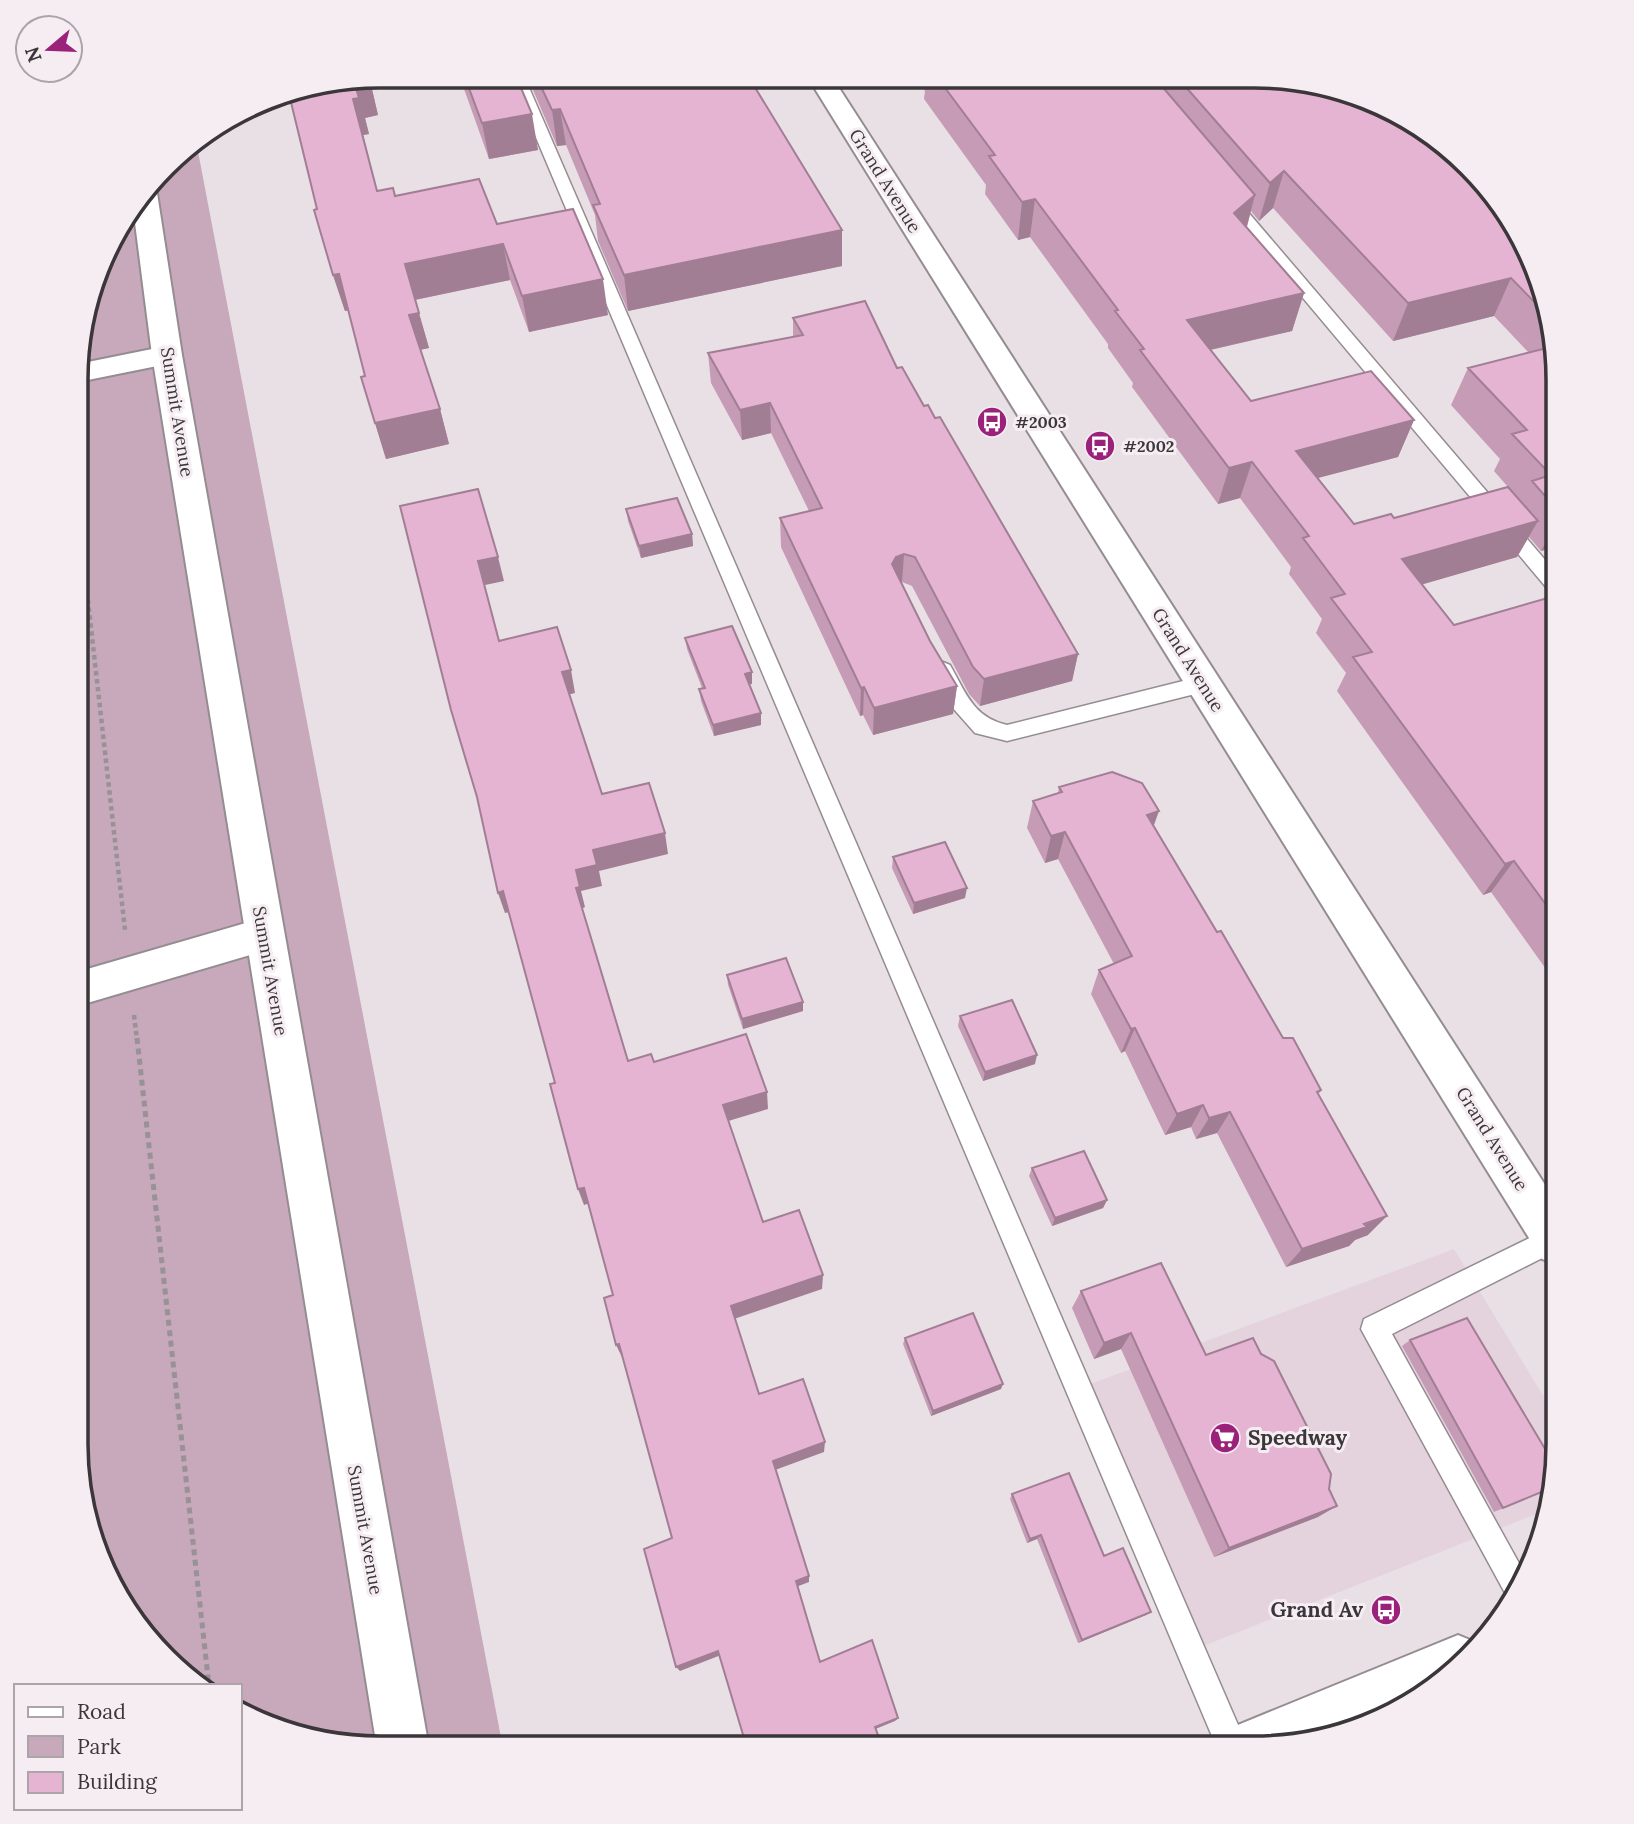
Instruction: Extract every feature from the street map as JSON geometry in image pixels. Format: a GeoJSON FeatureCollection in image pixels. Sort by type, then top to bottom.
{"type":"FeatureCollection","features":[{"type":"Feature","properties":{"kind":"street","name":"Grand Avenue"},"geometry":{"type":"LineString","coordinates":[[827,88],[1546,1223]]}},
{"type":"Feature","properties":{"kind":"street","name":"Summit Avenue"},"geometry":{"type":"LineString","coordinates":[[146,205],[167,355],[263,935],[401,1736]]}},
{"type":"Feature","properties":{"kind":"street"},"geometry":{"type":"LineString","coordinates":[[88,371],[167,355]]}},
{"type":"Feature","properties":{"kind":"street"},"geometry":{"type":"LineString","coordinates":[[88,986],[263,935]]}},
{"type":"Feature","properties":{"kind":"street"},"geometry":{"type":"LineString","coordinates":[[1277,1736],[1443,1667]]}},
{"type":"Feature","properties":{"kind":"lane"},"geometry":{"type":"LineString","coordinates":[[522,88],[1228,1736]]}},
{"type":"Feature","properties":{"kind":"lane"},"geometry":{"type":"LineString","coordinates":[[1215,184],[1546,574]]}},
{"type":"Feature","properties":{"kind":"lane"},"geometry":{"type":"LineString","coordinates":[[934,653],[959,701],[982,727],[1007,733],[1203,684]]}},
{"type":"Feature","properties":{"kind":"lane"},"geometry":{"type":"LineString","coordinates":[[1512,1581],[1374,1329],[1546,1245]]}},
{"type":"Feature","properties":{"kind":"path"},"geometry":{"type":"LineString","coordinates":[[88,601],[208,1681]]}},
{"type":"Feature","properties":{"kind":"shaded area"},"geometry":{"type":"Polygon","coordinates":[[[1454,1249],[1546,1400],[1546,1464],[1539,1513],[1178,1656],[1066,1393],[1454,1249]]]}},
{"type":"Feature","properties":{"kind":"green space"},"geometry":{"type":"Polygon","coordinates":[[[198,151],[501,1736],[341,1734],[304,1727],[242,1702],[242,1684],[213,1684],[173,1651],[148,1622],[118,1574],[103,1538],[93,1502],[88,1464],[88,360],[97,304],[118,250],[137,217],[160,187],[198,151]]]}},
{"type":"Feature","properties":{"kind":"building"},"geometry":{"type":"Polygon","coordinates":[[[356,88],[359,98],[353,99],[377,191],[393,188],[395,196],[479,179],[497,224],[573,209],[603,279],[522,296],[503,244],[405,264],[419,313],[409,315],[440,409],[375,423],[361,377],[365,376],[339,274],[333,275],[314,210],[317,209],[291,101],[322,93],[356,88]]]}},
{"type":"Feature","properties":{"kind":"building"},"geometry":{"type":"Polygon","coordinates":[[[469,88],[521,88],[532,114],[482,123],[469,88]]]}},
{"type":"Feature","properties":{"kind":"building"},"geometry":{"type":"Polygon","coordinates":[[[542,88],[755,88],[842,230],[624,275],[593,205],[600,204],[560,109],[552,110],[542,88]]]}},
{"type":"Feature","properties":{"kind":"building"},"geometry":{"type":"Polygon","coordinates":[[[945,88],[1163,88],[1255,195],[1234,213],[1304,293],[1187,320],[1251,401],[1371,371],[1414,420],[1296,451],[1354,524],[1391,514],[1394,518],[1508,487],[1538,521],[1402,559],[1454,625],[1546,598],[1546,905],[1514,861],[1505,864],[1353,657],[1372,652],[1331,598],[1345,594],[1303,538],[1309,536],[1252,462],[1229,468],[1140,350],[1144,349],[1115,311],[1118,310],[1035,199],[1022,202],[989,156],[995,155],[945,88]]]}},
{"type":"Feature","properties":{"kind":"building"},"geometry":{"type":"Polygon","coordinates":[[[1187,88],[1274,88],[1312,93],[1348,103],[1401,127],[1447,160],[1486,202],[1516,250],[1537,305],[1511,278],[1408,303],[1284,171],[1270,183],[1187,88]]]}},
{"type":"Feature","properties":{"kind":"building"},"geometry":{"type":"Polygon","coordinates":[[[865,301],[897,368],[902,367],[924,406],[928,405],[935,418],[940,417],[1078,654],[984,679],[973,667],[915,557],[904,554],[896,557],[892,564],[930,641],[957,686],[874,708],[864,687],[861,688],[780,518],[822,508],[770,403],[740,410],[708,353],[803,335],[793,318],[865,301]]]}},
{"type":"Feature","properties":{"kind":"building"},"geometry":{"type":"Polygon","coordinates":[[[1545,349],[1546,470],[1512,434],[1527,430],[1468,368],[1545,349]]]}},
{"type":"Feature","properties":{"kind":"building"},"geometry":{"type":"Polygon","coordinates":[[[1546,477],[1546,497],[1532,481],[1546,477]]]}},
{"type":"Feature","properties":{"kind":"building"},"geometry":{"type":"Polygon","coordinates":[[[478,489],[498,557],[478,561],[499,641],[557,627],[571,670],[562,672],[602,794],[649,783],[665,833],[593,850],[597,865],[576,870],[580,887],[576,888],[628,1061],[651,1054],[654,1062],[746,1034],[767,1092],[723,1105],[763,1222],[799,1210],[823,1275],[731,1306],[759,1394],[803,1379],[825,1442],[773,1461],[809,1576],[796,1581],[820,1662],[872,1640],[898,1718],[875,1727],[878,1736],[743,1736],[718,1651],[676,1667],[644,1549],[672,1538],[619,1344],[616,1345],[604,1298],[613,1295],[584,1188],[578,1189],[550,1084],[555,1083],[503,891],[498,893],[477,797],[451,710],[400,506],[478,489]]]}},
{"type":"Feature","properties":{"kind":"building"},"geometry":{"type":"Polygon","coordinates":[[[677,498],[692,534],[639,546],[626,509],[677,498]]]}},
{"type":"Feature","properties":{"kind":"building"},"geometry":{"type":"Polygon","coordinates":[[[732,626],[752,672],[745,674],[761,713],[713,725],[699,689],[705,688],[685,638],[732,626]]]}},
{"type":"Feature","properties":{"kind":"building"},"geometry":{"type":"Polygon","coordinates":[[[1112,772],[1142,783],[1159,811],[1147,815],[1217,932],[1221,931],[1283,1038],[1293,1038],[1321,1090],[1317,1092],[1387,1216],[1364,1224],[1367,1227],[1302,1249],[1230,1112],[1209,1118],[1203,1105],[1177,1114],[1135,1028],[1131,1029],[1099,970],[1132,956],[1065,832],[1051,836],[1033,801],[1062,792],[1059,787],[1112,772]]]}},
{"type":"Feature","properties":{"kind":"building"},"geometry":{"type":"Polygon","coordinates":[[[945,842],[967,888],[914,903],[893,857],[945,842]]]}},
{"type":"Feature","properties":{"kind":"building"},"geometry":{"type":"Polygon","coordinates":[[[786,958],[803,1002],[742,1019],[727,975],[786,958]]]}},
{"type":"Feature","properties":{"kind":"building"},"geometry":{"type":"Polygon","coordinates":[[[1012,1000],[1037,1055],[985,1072],[960,1016],[1012,1000]]]}},
{"type":"Feature","properties":{"kind":"building"},"geometry":{"type":"Polygon","coordinates":[[[1084,1151],[1107,1200],[1055,1218],[1032,1168],[1084,1151]]]}},
{"type":"Feature","properties":{"kind":"building"},"geometry":{"type":"Polygon","coordinates":[[[1161,1263],[1206,1355],[1253,1338],[1261,1354],[1274,1361],[1331,1474],[1329,1489],[1337,1506],[1229,1548],[1131,1333],[1104,1343],[1081,1291],[1161,1263]]]}},
{"type":"Feature","properties":{"kind":"building"},"geometry":{"type":"Polygon","coordinates":[[[973,1313],[1003,1384],[933,1411],[905,1338],[973,1313]]]}},
{"type":"Feature","properties":{"kind":"building"},"geometry":{"type":"Polygon","coordinates":[[[1467,1318],[1546,1451],[1543,1491],[1503,1508],[1410,1340],[1467,1318]]]}},
{"type":"Feature","properties":{"kind":"building"},"geometry":{"type":"Polygon","coordinates":[[[1069,1473],[1104,1556],[1123,1548],[1151,1612],[1082,1640],[1041,1535],[1030,1539],[1012,1494],[1069,1473]]]}},
{"type":"Feature","properties":{"kind":"place","name":"#2003"},"geometry":{"type":"Point","coordinates":[992,422]}},
{"type":"Feature","properties":{"kind":"place","name":"#2002"},"geometry":{"type":"Point","coordinates":[1100,446]}},
{"type":"Feature","properties":{"kind":"place","name":"Speedway"},"geometry":{"type":"Point","coordinates":[1225,1438]}},
{"type":"Feature","properties":{"kind":"place","name":"Grand Av"},"geometry":{"type":"Point","coordinates":[1386,1610]}}]}
